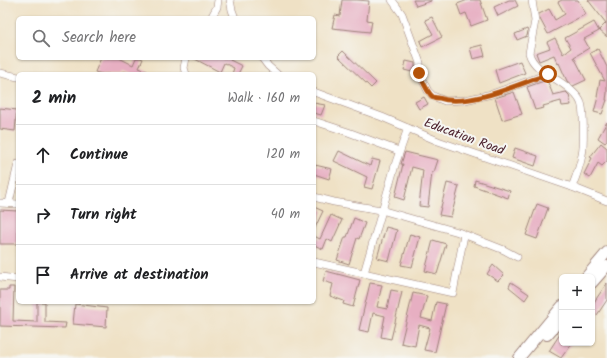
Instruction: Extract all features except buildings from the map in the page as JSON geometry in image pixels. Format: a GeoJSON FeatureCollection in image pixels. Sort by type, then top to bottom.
{"type":"FeatureCollection","features":[{"type":"Feature","properties":{"kind":"highway"},"geometry":{"type":"LineString","coordinates":[[589,274],[607,252]]}},
{"type":"Feature","properties":{"kind":"highway"},"geometry":{"type":"LineString","coordinates":[[595,280],[607,266]]}},
{"type":"Feature","properties":{"kind":"highway"},"geometry":{"type":"LineString","coordinates":[[519,358],[559,310]]}},
{"type":"Feature","properties":{"kind":"highway"},"geometry":{"type":"LineString","coordinates":[[527,358],[559,321]]}},
{"type":"Feature","properties":{"kind":"street"},"geometry":{"type":"LineString","coordinates":[[212,16],[217,7],[218,0]]}},
{"type":"Feature","properties":{"kind":"street"},"geometry":{"type":"LineString","coordinates":[[230,0],[234,16]]}},
{"type":"Feature","properties":{"kind":"street"},"geometry":{"type":"LineString","coordinates":[[392,0],[402,14],[420,63],[419,73],[428,91],[433,96],[445,100],[465,100],[492,94],[548,74]]}},
{"type":"Feature","properties":{"kind":"street"},"geometry":{"type":"LineString","coordinates":[[532,0],[535,21],[529,53],[532,61],[540,69],[575,94],[582,104],[583,153],[572,187]]}},
{"type":"Feature","properties":{"kind":"street"},"geometry":{"type":"LineString","coordinates":[[184,72],[186,60]]}},
{"type":"Feature","properties":{"kind":"street"},"geometry":{"type":"LineString","coordinates":[[264,60],[276,72]]}},
{"type":"Feature","properties":{"kind":"street"},"geometry":{"type":"LineString","coordinates":[[0,73],[16,77]]}},
{"type":"Feature","properties":{"kind":"street","name":"Education Road"},"geometry":{"type":"LineString","coordinates":[[316,93],[382,117],[438,141],[572,187],[607,201]]}},
{"type":"Feature","properties":{"kind":"street"},"geometry":{"type":"LineString","coordinates":[[316,122],[399,151]]}},
{"type":"Feature","properties":{"kind":"street"},"geometry":{"type":"LineString","coordinates":[[364,273],[381,210],[399,151],[408,128]]}},
{"type":"Feature","properties":{"kind":"street"},"geometry":{"type":"LineString","coordinates":[[9,203],[16,173]]}},
{"type":"Feature","properties":{"kind":"street"},"geometry":{"type":"LineString","coordinates":[[316,198],[381,210],[464,235],[504,250],[517,257]]}},
{"type":"Feature","properties":{"kind":"street"},"geometry":{"type":"LineString","coordinates":[[0,202],[16,204]]}},
{"type":"Feature","properties":{"kind":"street"},"geometry":{"type":"LineString","coordinates":[[316,262],[452,293],[464,235]]}},
{"type":"Feature","properties":{"kind":"street"},"geometry":{"type":"LineString","coordinates":[[0,277],[16,279]]}},
{"type":"Feature","properties":{"kind":"route"},"geometry":{"type":"LineString","coordinates":[[419,73],[428,91],[433,96],[445,100],[465,100],[492,94],[548,74]]}}]}
